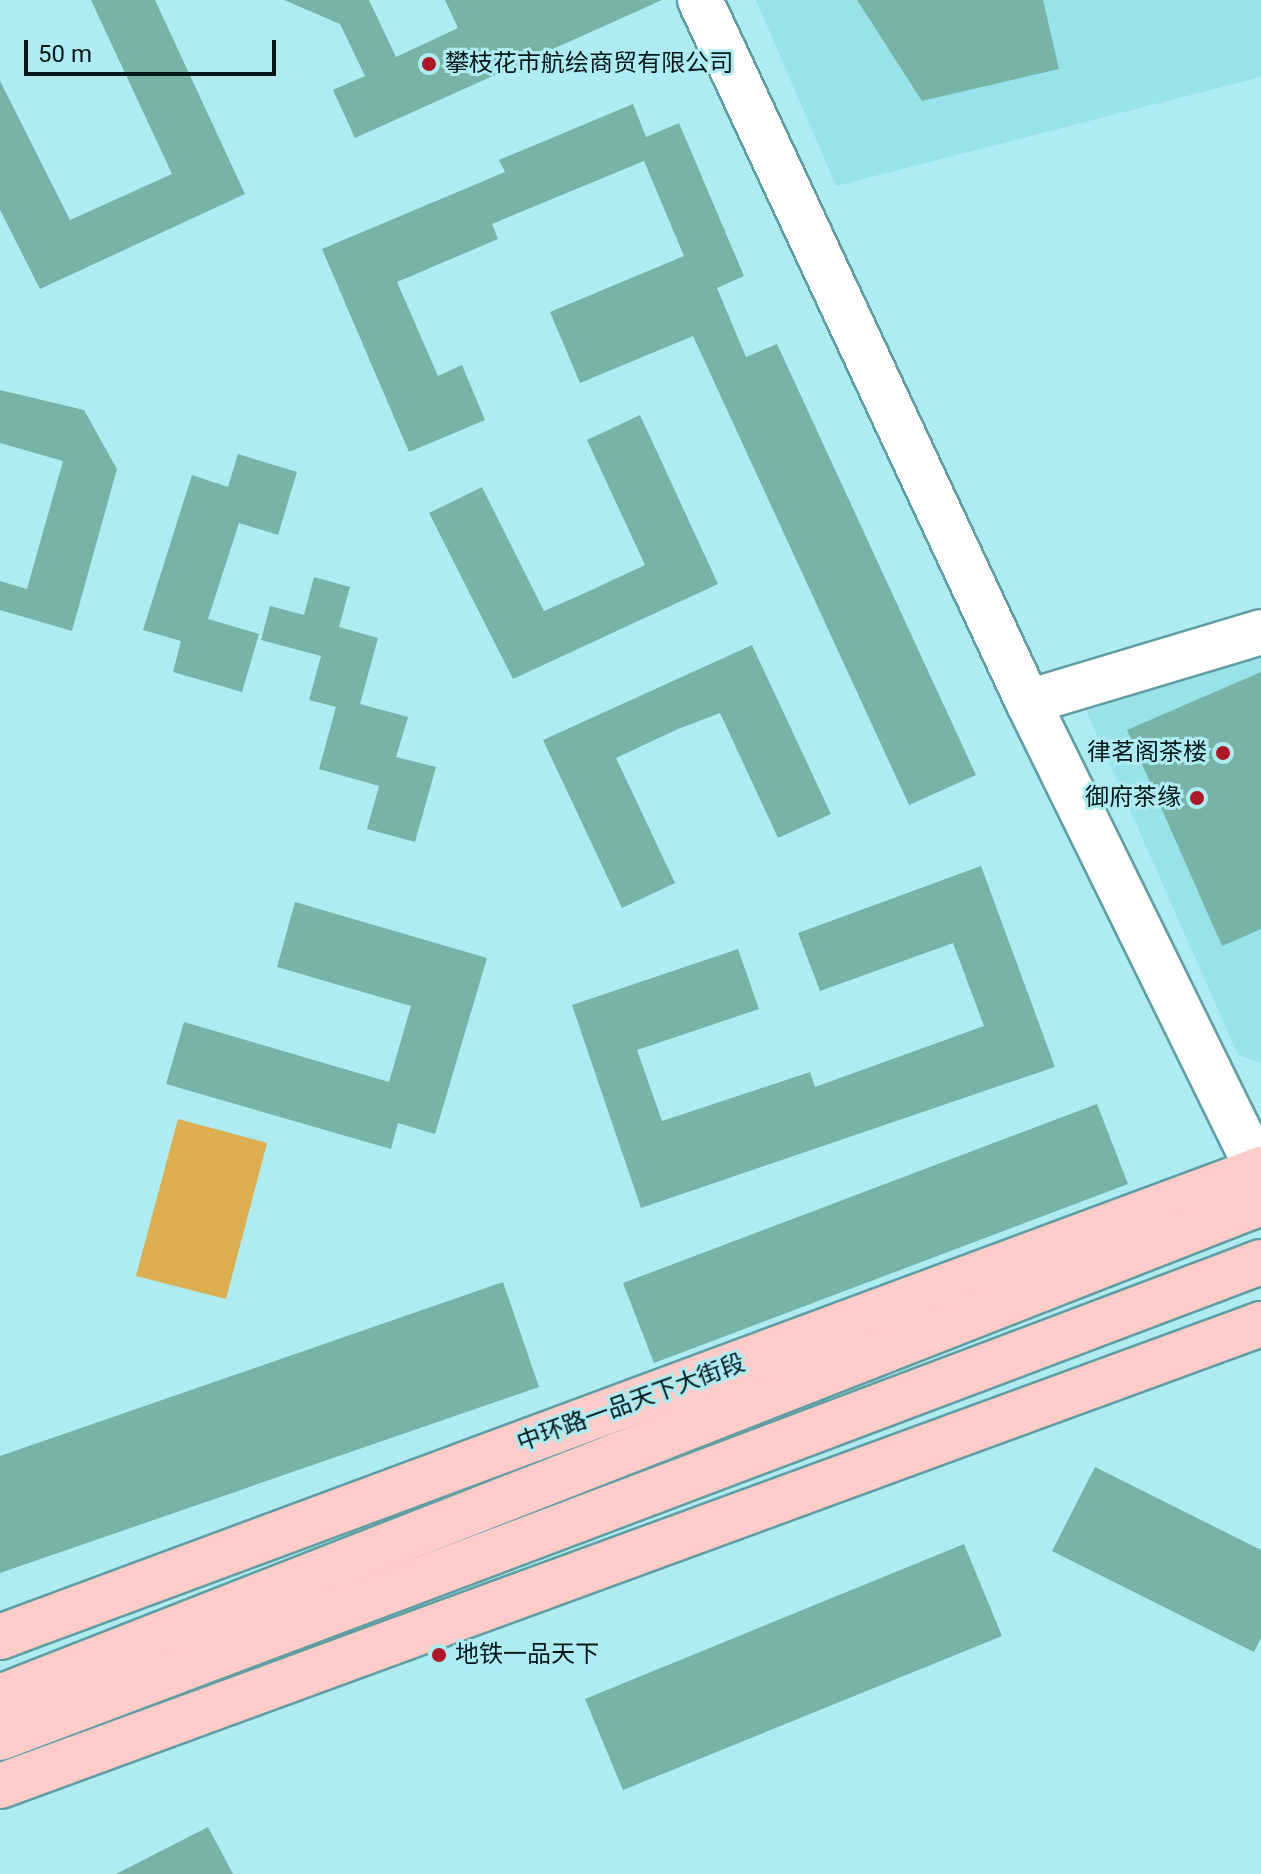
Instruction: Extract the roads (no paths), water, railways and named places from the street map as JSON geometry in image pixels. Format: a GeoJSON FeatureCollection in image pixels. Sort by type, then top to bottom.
{"type":"FeatureCollection","features":[{"type":"Feature","properties":{"kind":"main road","name":"中环路一品天下大街段"},"geometry":{"type":"LineString","coordinates":[[0,1637],[1260,1180]]}},
{"type":"Feature","properties":{"kind":"main road"},"geometry":{"type":"LineString","coordinates":[[0,1697],[1260,1180]]}},
{"type":"Feature","properties":{"kind":"main road"},"geometry":{"type":"LineString","coordinates":[[0,1738],[1261,1262]]}},
{"type":"Feature","properties":{"kind":"main road"},"geometry":{"type":"LineString","coordinates":[[0,1786],[1261,1324]]}},
{"type":"Feature","properties":{"kind":"street"},"geometry":{"type":"LineString","coordinates":[[700,0],[1028,702],[1260,1180]]}},
{"type":"Feature","properties":{"kind":"street"},"geometry":{"type":"LineString","coordinates":[[1028,702],[1261,632]]}},
{"type":"Feature","properties":{"kind":"place","name":"攀枝花市航绘商贸有限公司"},"geometry":{"type":"Point","coordinates":[429,64]}},
{"type":"Feature","properties":{"kind":"place","name":"律茗阁茶楼"},"geometry":{"type":"Point","coordinates":[1223,753]}},
{"type":"Feature","properties":{"kind":"place","name":"御府茶缘"},"geometry":{"type":"Point","coordinates":[1197,798]}},
{"type":"Feature","properties":{"kind":"place","name":"地铁一品天下"},"geometry":{"type":"Point","coordinates":[439,1655]}}]}
